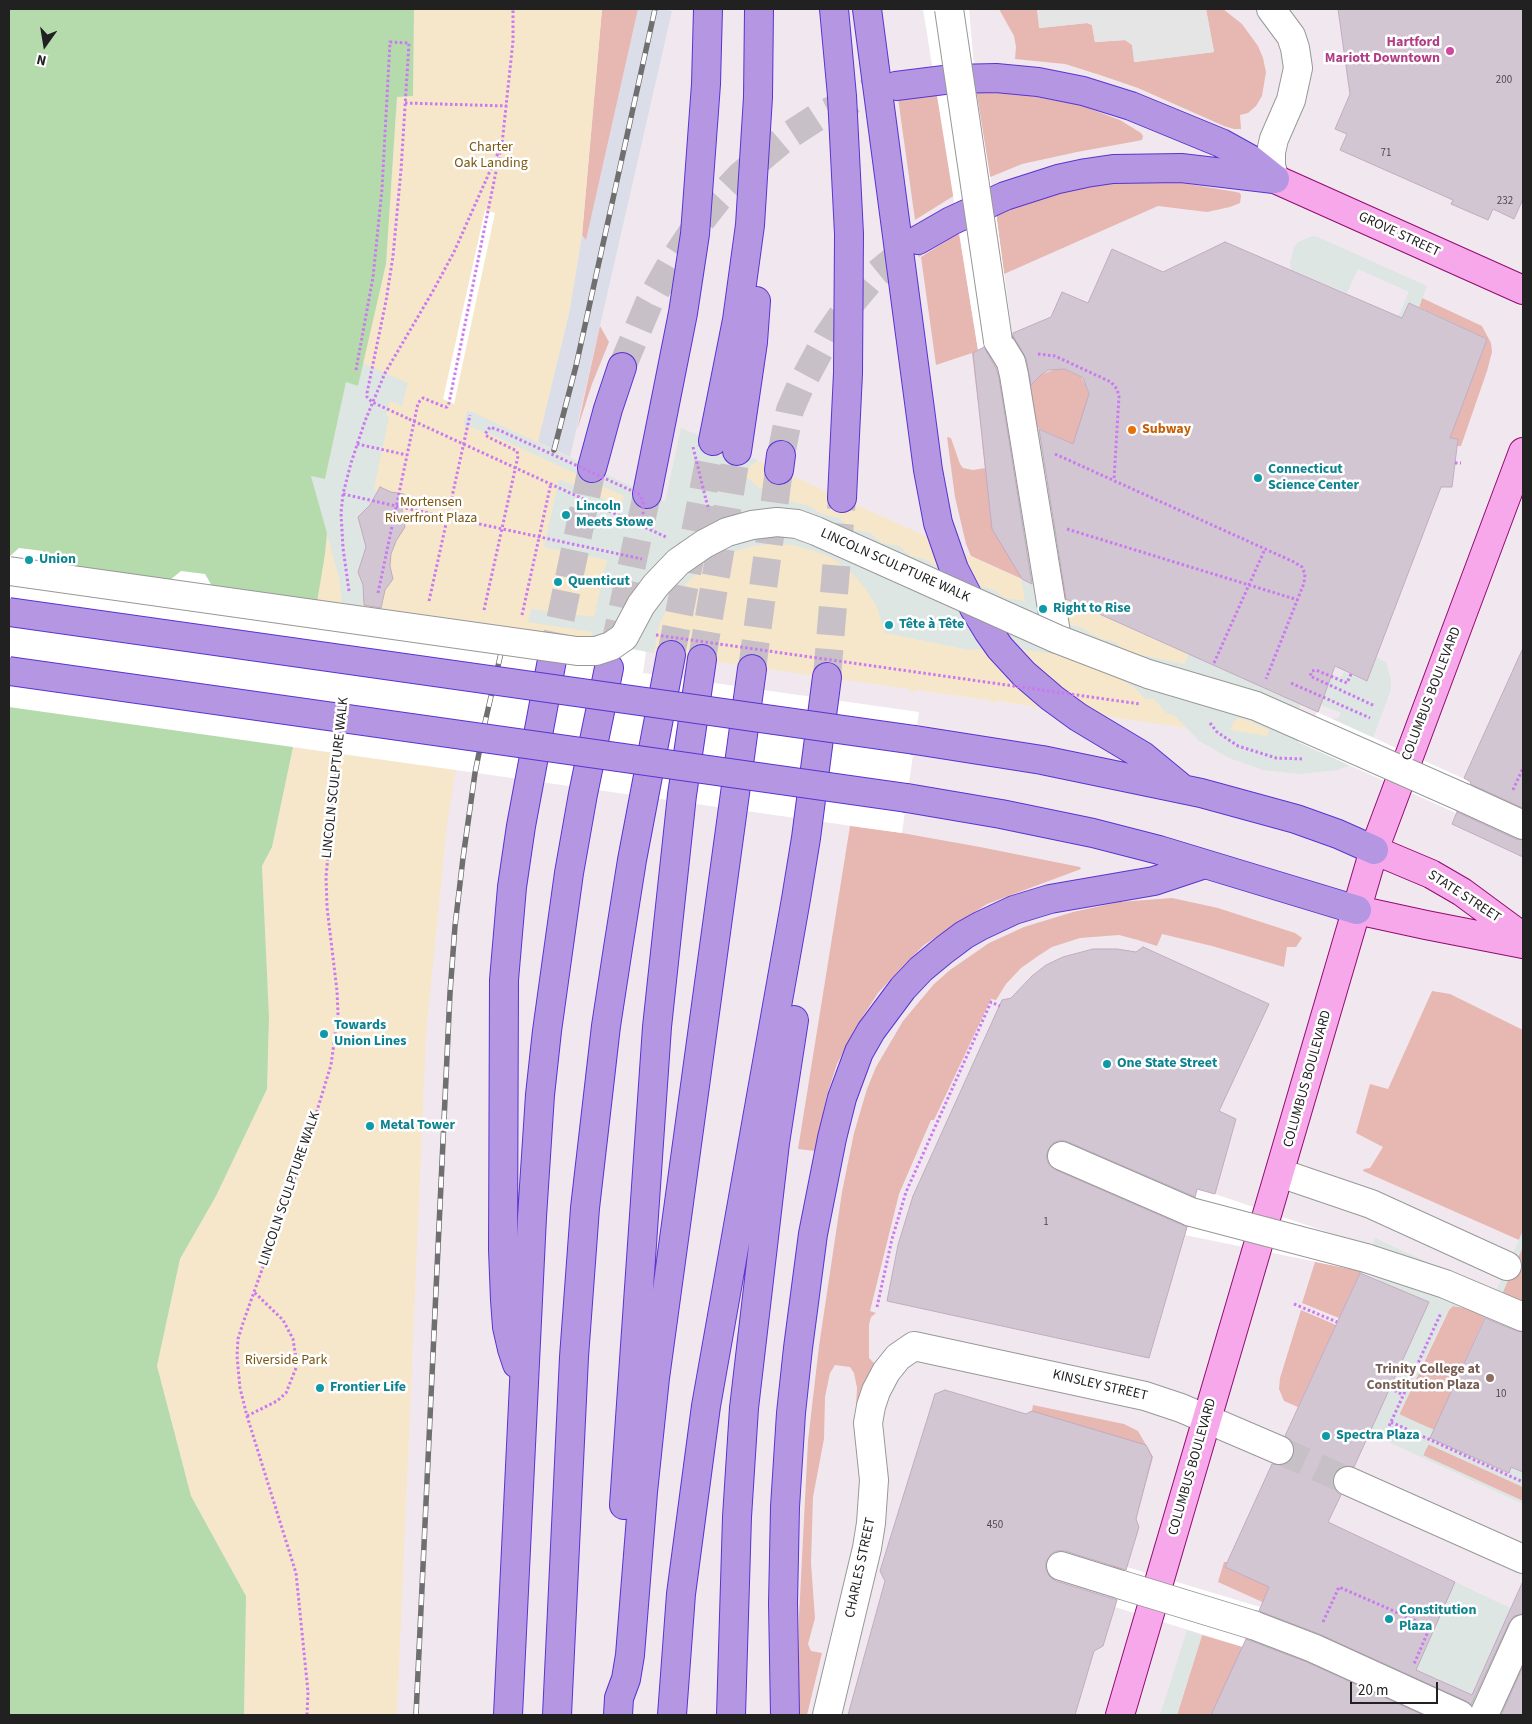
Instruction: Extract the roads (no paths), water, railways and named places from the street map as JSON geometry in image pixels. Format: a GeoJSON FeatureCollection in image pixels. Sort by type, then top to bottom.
{"type":"FeatureCollection","features":[{"type":"Feature","properties":{"kind":"highway"},"geometry":{"type":"LineString","coordinates":[[647,494],[684,313],[695,234],[706,84],[708,9]]}},
{"type":"Feature","properties":{"kind":"highway"},"geometry":{"type":"LineString","coordinates":[[714,446],[744,276],[754,184],[759,9]]}},
{"type":"Feature","properties":{"kind":"highway"},"geometry":{"type":"LineString","coordinates":[[834,9],[842,96],[848,234],[848,373],[842,498]]}},
{"type":"Feature","properties":{"kind":"highway"},"geometry":{"type":"LineString","coordinates":[[867,9],[928,470],[938,523],[954,569],[988,631],[1000,648],[1024,674],[1078,717],[1143,756],[1183,789]]}},
{"type":"Feature","properties":{"kind":"highway"},"geometry":{"type":"LineString","coordinates":[[896,86],[925,81],[986,78],[1038,82],[1083,90],[1131,106],[1221,143],[1250,159],[1275,179]]}},
{"type":"Feature","properties":{"kind":"highway"},"geometry":{"type":"LineString","coordinates":[[918,240],[950,221],[1005,196],[1058,179],[1086,173],[1122,169],[1181,168],[1275,179]]}},
{"type":"Feature","properties":{"kind":"highway"},"geometry":{"type":"LineString","coordinates":[[592,468],[622,367]]}},
{"type":"Feature","properties":{"kind":"highway"},"geometry":{"type":"LineString","coordinates":[[9,612],[915,740],[1042,760],[1183,789],[1296,819],[1338,834],[1374,850]]}},
{"type":"Feature","properties":{"kind":"highway"},"geometry":{"type":"LineString","coordinates":[[557,1715],[574,1357],[585,1208],[597,1100],[618,948],[634,851],[671,655]]}},
{"type":"Feature","properties":{"kind":"highway"},"geometry":{"type":"LineString","coordinates":[[524,1384],[507,1328],[505,1300],[504,980],[512,887],[521,826],[552,660]]}},
{"type":"Feature","properties":{"kind":"highway"},"geometry":{"type":"LineString","coordinates":[[619,1707],[614,1653],[649,1129],[666,933],[682,795],[702,660]]}},
{"type":"Feature","properties":{"kind":"highway"},"geometry":{"type":"LineString","coordinates":[[508,1715],[536,1152],[547,1030],[582,794],[609,668]]}},
{"type":"Feature","properties":{"kind":"highway"},"geometry":{"type":"LineString","coordinates":[[619,1707],[630,1655],[643,1492],[655,1378],[752,669]]}},
{"type":"Feature","properties":{"kind":"highway"},"geometry":{"type":"LineString","coordinates":[[9,671],[907,798],[1050,823],[1138,844],[1357,910]]}},
{"type":"Feature","properties":{"kind":"highway"},"geometry":{"type":"LineString","coordinates":[[672,1715],[682,1594],[706,1406],[796,899],[827,677]]}},
{"type":"Feature","properties":{"kind":"highway"},"geometry":{"type":"LineString","coordinates":[[785,1715],[783,1603],[785,1508],[791,1413],[798,1348],[813,1234],[832,1138],[842,1098],[859,1052],[887,1008],[921,969],[964,935],[980,926],[1014,910],[1042,901],[1154,881],[1205,864]]}},
{"type":"Feature","properties":{"kind":"highway"},"geometry":{"type":"LineString","coordinates":[[731,1715],[737,1517],[744,1408],[775,1143],[798,992],[800,952],[796,899]]}},
{"type":"Feature","properties":{"kind":"main road","name":"GROVE STREET"},"geometry":{"type":"LineString","coordinates":[[1275,179],[1523,290]]}},
{"type":"Feature","properties":{"kind":"main road","name":"COLUMBUS BOULEVARD"},"geometry":{"type":"LineString","coordinates":[[1120,1715],[1374,850],[1523,452]]}},
{"type":"Feature","properties":{"kind":"main road","name":"STATE STREET"},"geometry":{"type":"LineString","coordinates":[[1374,850],[1431,874],[1462,892],[1523,937]]}},
{"type":"Feature","properties":{"kind":"main road","name":"STATE STREET"},"geometry":{"type":"LineString","coordinates":[[1357,910],[1426,926],[1523,944]]}},
{"type":"Feature","properties":{"kind":"street"},"geometry":{"type":"LineString","coordinates":[[949,9],[1005,352],[1025,440],[1057,639]]}},
{"type":"Feature","properties":{"kind":"street"},"geometry":{"type":"LineString","coordinates":[[1271,9],[1292,36],[1298,68],[1291,100],[1277,132],[1271,152],[1271,166],[1275,179]]}},
{"type":"Feature","properties":{"kind":"street","name":"LINCOLN SCULPTURE WALK"},"geometry":{"type":"LineString","coordinates":[[9,571],[577,651],[596,651],[619,641],[628,631],[641,605],[676,565],[704,544],[742,527],[767,522],[797,524],[1057,639],[1148,674],[1256,706],[1523,825]]}},
{"type":"Feature","properties":{"kind":"street"},"geometry":{"type":"LineString","coordinates":[[1062,1156],[1191,1212],[1397,1267],[1523,1317]]}},
{"type":"Feature","properties":{"kind":"street"},"geometry":{"type":"LineString","coordinates":[[1280,1173],[1370,1204],[1507,1266]]}},
{"type":"Feature","properties":{"kind":"street","name":"KINSLEY STREET"},"geometry":{"type":"LineString","coordinates":[[914,1346],[1145,1396],[1207,1418],[1279,1450]]}},
{"type":"Feature","properties":{"kind":"street","name":"CHARLES STREET"},"geometry":{"type":"LineString","coordinates":[[827,1715],[867,1548],[871,1523],[874,1480],[868,1423],[870,1406],[886,1372],[898,1357],[914,1346]]}},
{"type":"Feature","properties":{"kind":"street"},"geometry":{"type":"LineString","coordinates":[[1348,1480],[1523,1559]]}},
{"type":"Feature","properties":{"kind":"street"},"geometry":{"type":"LineString","coordinates":[[1061,1566],[1252,1625],[1312,1648],[1460,1715]]}},
{"type":"Feature","properties":{"kind":"street"},"geometry":{"type":"LineString","coordinates":[[1484,1715],[1523,1630]]}},
{"type":"Feature","properties":{"kind":"tunnel"},"geometry":{"type":"LineString","coordinates":[[622,367],[649,303],[671,264],[693,231],[718,199],[741,175],[785,138],[819,116],[869,92],[896,86]]}},
{"type":"Feature","properties":{"kind":"tunnel"},"geometry":{"type":"LineString","coordinates":[[781,455],[790,410],[827,337],[847,308],[874,276],[917,241]]}},
{"type":"Feature","properties":{"kind":"tunnel"},"geometry":{"type":"LineString","coordinates":[[671,655],[713,441]]}},
{"type":"Feature","properties":{"kind":"tunnel"},"geometry":{"type":"LineString","coordinates":[[702,659],[737,451]]}},
{"type":"Feature","properties":{"kind":"tunnel"},"geometry":{"type":"LineString","coordinates":[[552,660],[592,468]]}},
{"type":"Feature","properties":{"kind":"tunnel"},"geometry":{"type":"LineString","coordinates":[[752,669],[779,470]]}},
{"type":"Feature","properties":{"kind":"tunnel"},"geometry":{"type":"LineString","coordinates":[[614,649],[647,494]]}},
{"type":"Feature","properties":{"kind":"tunnel"},"geometry":{"type":"LineString","coordinates":[[827,677],[842,498]]}},
{"type":"Feature","properties":{"kind":"tunnel"},"geometry":{"type":"LineString","coordinates":[[1279,1450],[1348,1481]]}},
{"type":"Feature","properties":{"kind":"railway"},"geometry":{"type":"LineString","coordinates":[[554,450],[576,366],[655,9]]}},
{"type":"Feature","properties":{"kind":"railway"},"geometry":{"type":"LineString","coordinates":[[416,1715],[450,993],[455,926],[475,773],[501,653]]}},
{"type":"Feature","properties":{"kind":"place","name":"Hartford Mariott Downtown"},"geometry":{"type":"Point","coordinates":[1450,51]}},
{"type":"Feature","properties":{"kind":"place","name":"Subway"},"geometry":{"type":"Point","coordinates":[1132,430]}},
{"type":"Feature","properties":{"kind":"place","name":"Connecticut Science Center"},"geometry":{"type":"Point","coordinates":[1258,478]}},
{"type":"Feature","properties":{"kind":"place","name":"Lincoln Meets Stowe"},"geometry":{"type":"Point","coordinates":[566,515]}},
{"type":"Feature","properties":{"kind":"place","name":"Union"},"geometry":{"type":"Point","coordinates":[29,560]}},
{"type":"Feature","properties":{"kind":"place","name":"Quenticut"},"geometry":{"type":"Point","coordinates":[558,582]}},
{"type":"Feature","properties":{"kind":"place","name":"Right to Rise"},"geometry":{"type":"Point","coordinates":[1043,609]}},
{"type":"Feature","properties":{"kind":"place","name":"Tête à Tête"},"geometry":{"type":"Point","coordinates":[889,625]}},
{"type":"Feature","properties":{"kind":"place","name":"Towards Union Lines"},"geometry":{"type":"Point","coordinates":[324,1034]}},
{"type":"Feature","properties":{"kind":"place","name":"One State Street"},"geometry":{"type":"Point","coordinates":[1107,1064]}},
{"type":"Feature","properties":{"kind":"place","name":"Metal Tower"},"geometry":{"type":"Point","coordinates":[370,1126]}},
{"type":"Feature","properties":{"kind":"place","name":"Trinity College at Constitution Plaza"},"geometry":{"type":"Point","coordinates":[1490,1378]}},
{"type":"Feature","properties":{"kind":"place","name":"Frontier Life"},"geometry":{"type":"Point","coordinates":[320,1388]}},
{"type":"Feature","properties":{"kind":"place","name":"Spectra Plaza"},"geometry":{"type":"Point","coordinates":[1326,1436]}},
{"type":"Feature","properties":{"kind":"place","name":"Constitution Plaza"},"geometry":{"type":"Point","coordinates":[1389,1619]}},
{"type":"Feature","properties":{"kind":"park label","name":"Charter Oak Landing"},"geometry":{"type":"Point","coordinates":[491,156]}},
{"type":"Feature","properties":{"kind":"park label","name":"Mortensen Riverfront Plaza"},"geometry":{"type":"Point","coordinates":[431,512]}},
{"type":"Feature","properties":{"kind":"park label","name":"Riverside Park"},"geometry":{"type":"Point","coordinates":[286,1361]}}]}
